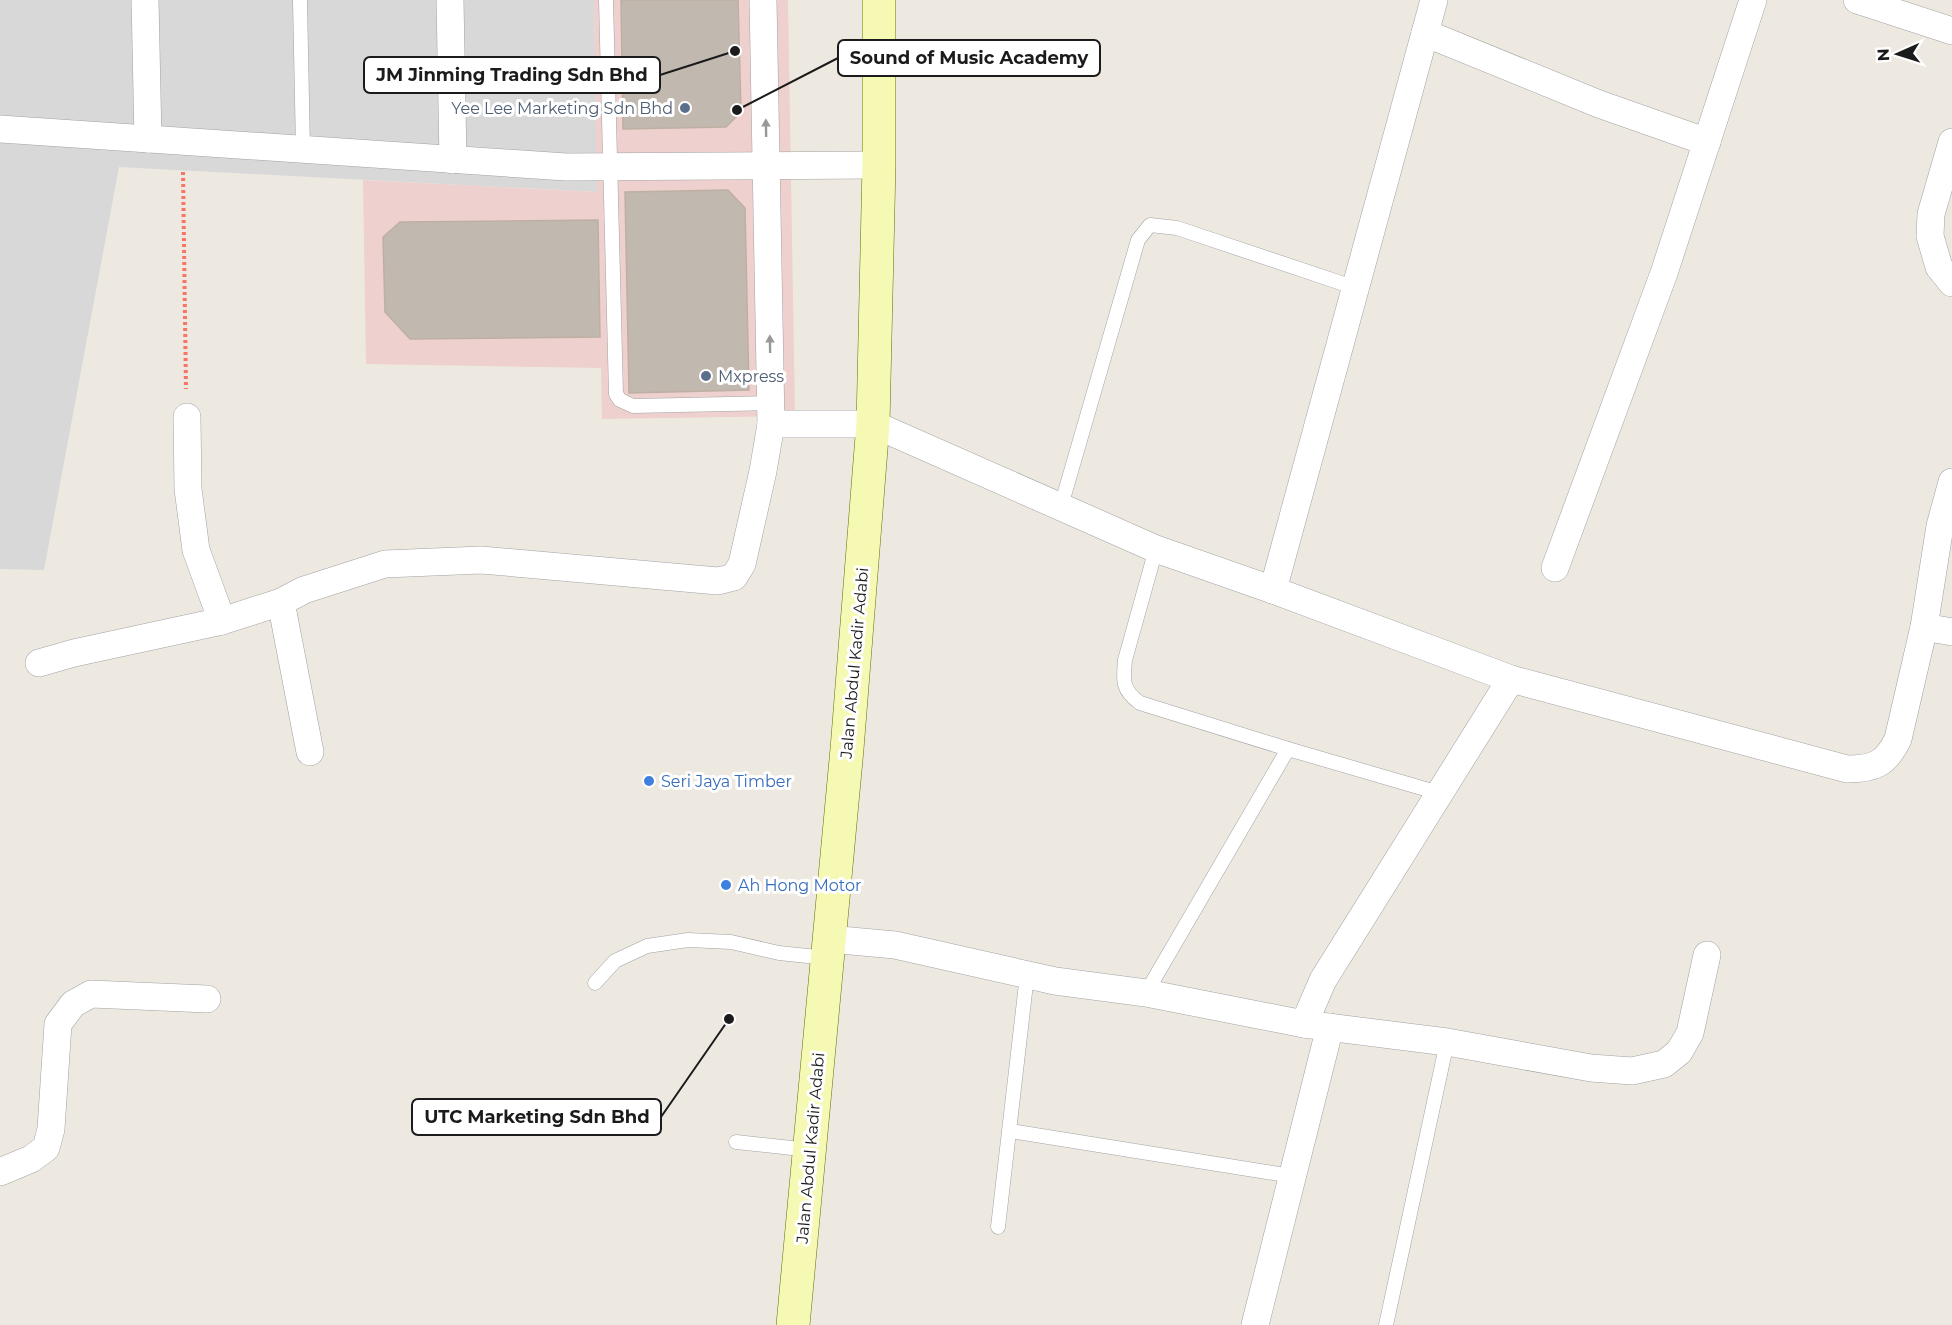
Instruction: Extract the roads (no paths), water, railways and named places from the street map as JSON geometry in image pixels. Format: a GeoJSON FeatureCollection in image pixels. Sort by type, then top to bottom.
{"type":"FeatureCollection","features":[{"type":"Feature","properties":{"kind":"main road","name":"Jalan Abdul Kadir Adabi"},"geometry":{"type":"LineString","coordinates":[[793,1325],[847,749],[873,424],[879,165],[879,0]]}},
{"type":"Feature","properties":{"kind":"street"},"geometry":{"type":"LineString","coordinates":[[145,0],[148,139]]}},
{"type":"Feature","properties":{"kind":"street"},"geometry":{"type":"LineString","coordinates":[[450,0],[453,160]]}},
{"type":"Feature","properties":{"kind":"street"},"geometry":{"type":"LineString","coordinates":[[39,663],[74,652],[222,621],[281,602],[304,590],[385,564],[481,560],[718,581],[734,577],[742,564],[763,471],[771,413],[763,0]]}},
{"type":"Feature","properties":{"kind":"street"},"geometry":{"type":"LineString","coordinates":[[1273,590],[1434,0]]}},
{"type":"Feature","properties":{"kind":"street"},"geometry":{"type":"LineString","coordinates":[[1555,568],[1664,273],[1753,0]]}},
{"type":"Feature","properties":{"kind":"street"},"geometry":{"type":"LineString","coordinates":[[1857,0],[1952,31]]}},
{"type":"Feature","properties":{"kind":"street"},"geometry":{"type":"LineString","coordinates":[[1425,33],[1599,104],[1707,142]]}},
{"type":"Feature","properties":{"kind":"street"},"geometry":{"type":"LineString","coordinates":[[0,129],[453,160],[609,168],[879,165]]}},
{"type":"Feature","properties":{"kind":"street"},"geometry":{"type":"LineString","coordinates":[[1952,142],[1931,214],[1930,236],[1939,267],[1952,283]]}},
{"type":"Feature","properties":{"kind":"street"},"geometry":{"type":"LineString","coordinates":[[771,413],[873,424],[1156,549],[1511,679],[1847,769],[1862,769],[1878,765],[1891,754],[1898,739],[1924,627],[1940,526],[1952,482]]}},
{"type":"Feature","properties":{"kind":"street"},"geometry":{"type":"LineString","coordinates":[[186,417],[188,489],[196,550],[222,621]]}},
{"type":"Feature","properties":{"kind":"street"},"geometry":{"type":"LineString","coordinates":[[281,602],[310,752]]}},
{"type":"Feature","properties":{"kind":"street"},"geometry":{"type":"LineString","coordinates":[[1924,627],[1952,632]]}},
{"type":"Feature","properties":{"kind":"street"},"geometry":{"type":"LineString","coordinates":[[1255,1325],[1292,1176],[1323,980],[1511,679]]}},
{"type":"Feature","properties":{"kind":"street"},"geometry":{"type":"LineString","coordinates":[[828,948],[895,945],[1055,981],[1146,993],[1317,1025],[1447,1042],[1592,1068],[1632,1071],[1664,1064],[1679,1052],[1690,1033],[1707,955]]}},
{"type":"Feature","properties":{"kind":"street"},"geometry":{"type":"LineString","coordinates":[[0,1172],[31,1159],[46,1148],[51,1129],[58,1024],[73,1004],[92,994],[207,999]]}},
{"type":"Feature","properties":{"kind":"lane"},"geometry":{"type":"LineString","coordinates":[[300,0],[303,150]]}},
{"type":"Feature","properties":{"kind":"lane"},"geometry":{"type":"LineString","coordinates":[[606,0],[615,386],[620,400],[633,405],[771,413]]}},
{"type":"Feature","properties":{"kind":"lane"},"geometry":{"type":"LineString","coordinates":[[1061,506],[1138,240],[1150,225],[1177,228],[1356,288]]}},
{"type":"Feature","properties":{"kind":"lane"},"geometry":{"type":"LineString","coordinates":[[1156,549],[1125,660],[1123,678],[1128,695],[1140,703],[1440,793]]}},
{"type":"Feature","properties":{"kind":"lane"},"geometry":{"type":"LineString","coordinates":[[1146,993],[1288,749]]}},
{"type":"Feature","properties":{"kind":"lane"},"geometry":{"type":"LineString","coordinates":[[595,983],[615,962],[647,946],[688,940],[731,942],[779,953],[828,948]]}},
{"type":"Feature","properties":{"kind":"lane"},"geometry":{"type":"LineString","coordinates":[[998,1227],[1027,975]]}},
{"type":"Feature","properties":{"kind":"lane"},"geometry":{"type":"LineString","coordinates":[[1386,1325],[1447,1042]]}},
{"type":"Feature","properties":{"kind":"lane"},"geometry":{"type":"LineString","coordinates":[[1010,1131],[1292,1176]]}},
{"type":"Feature","properties":{"kind":"lane"},"geometry":{"type":"LineString","coordinates":[[736,1142],[810,1150]]}},
{"type":"Feature","properties":{"kind":"place","name":"JM Jinming Trading Sdn Bhd"},"geometry":{"type":"Point","coordinates":[735,51]}},
{"type":"Feature","properties":{"kind":"place","name":"Yee Lee Marketing Sdn Bhd"},"geometry":{"type":"Point","coordinates":[685,108]}},
{"type":"Feature","properties":{"kind":"place","name":"Sound of Music Academy"},"geometry":{"type":"Point","coordinates":[737,110]}},
{"type":"Feature","properties":{"kind":"place","name":"Mxpress"},"geometry":{"type":"Point","coordinates":[706,376]}},
{"type":"Feature","properties":{"kind":"place","name":"Seri Jaya Timber"},"geometry":{"type":"Point","coordinates":[649,781]}},
{"type":"Feature","properties":{"kind":"place","name":"Ah Hong Motor"},"geometry":{"type":"Point","coordinates":[726,885]}},
{"type":"Feature","properties":{"kind":"place","name":"UTC Marketing Sdn Bhd"},"geometry":{"type":"Point","coordinates":[729,1019]}}]}
